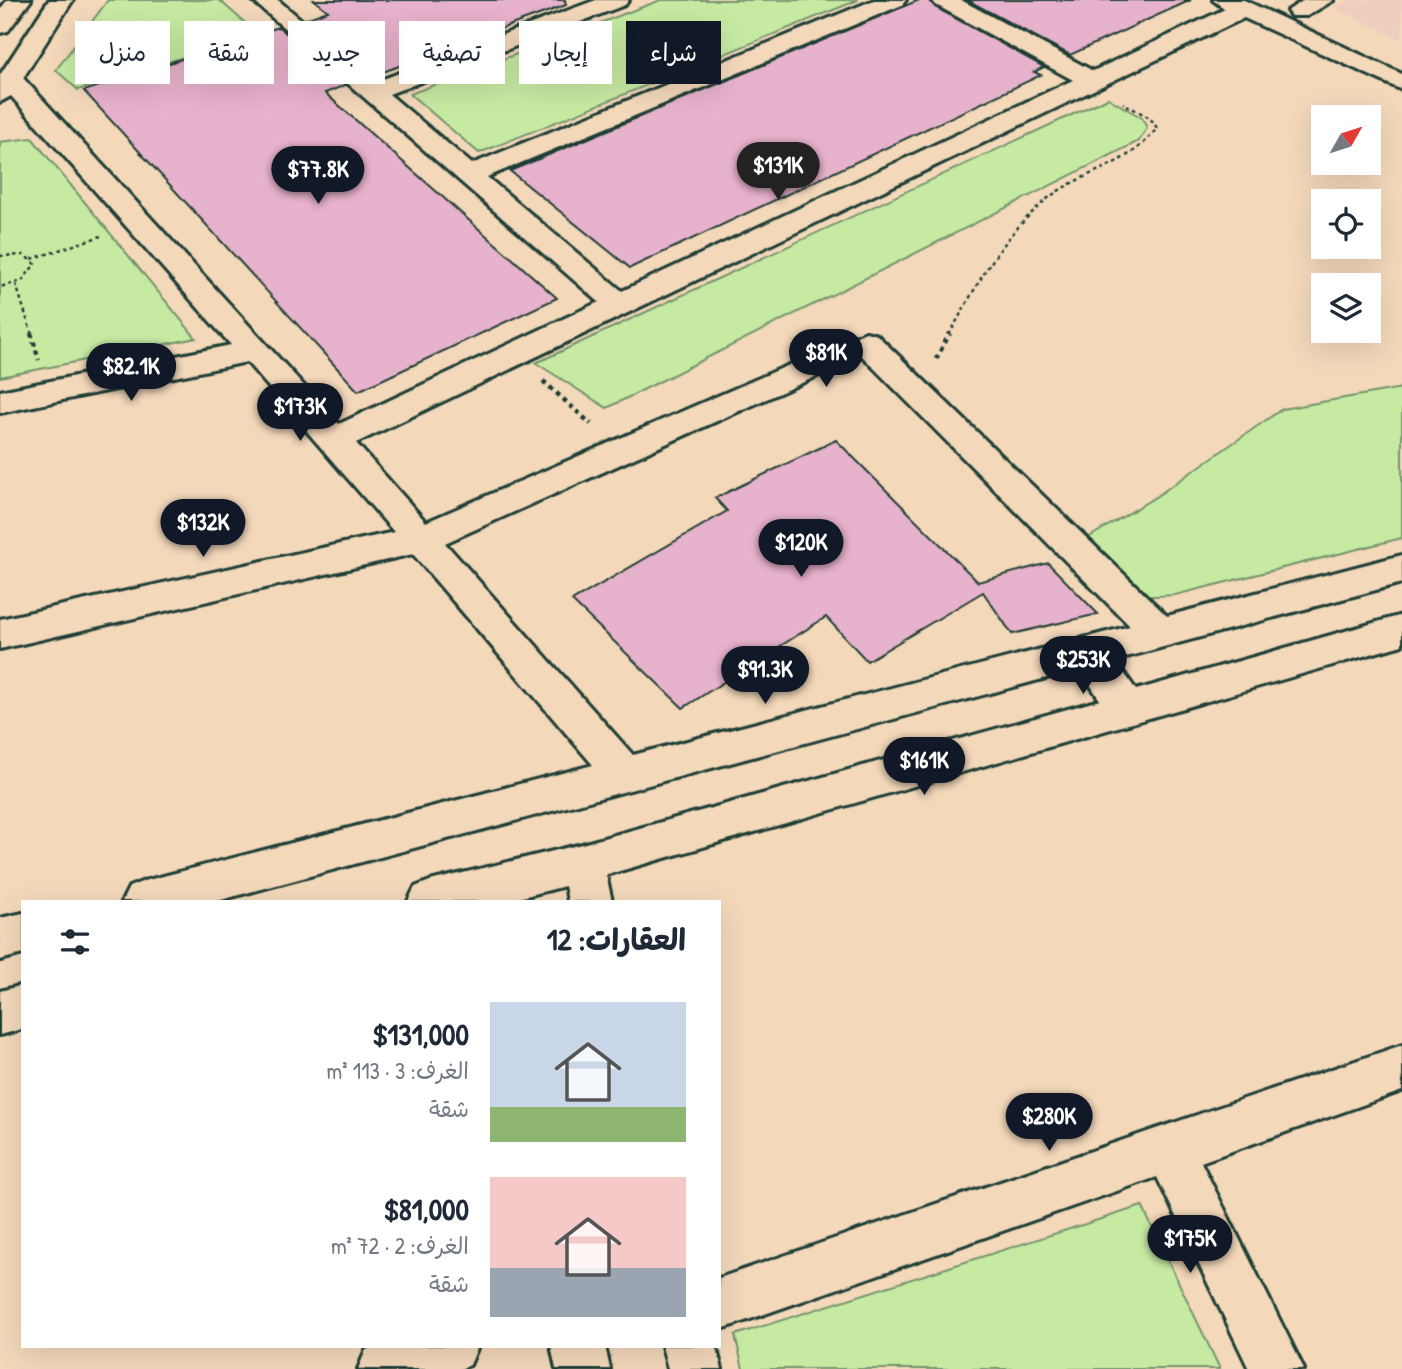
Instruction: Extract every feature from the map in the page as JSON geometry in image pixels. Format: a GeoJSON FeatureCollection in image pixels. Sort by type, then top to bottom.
{"type":"FeatureCollection","features":[{"type":"Feature","properties":{"kind":"street"},"geometry":{"type":"LineString","coordinates":[[0,26],[19,0]]}},
{"type":"Feature","properties":{"kind":"street"},"geometry":{"type":"LineString","coordinates":[[61,0],[5,87],[138,223],[334,440],[626,775]]}},
{"type":"Feature","properties":{"kind":"street"},"geometry":{"type":"LineString","coordinates":[[264,0],[620,305]]}},
{"type":"Feature","properties":{"kind":"street"},"geometry":{"type":"LineString","coordinates":[[372,92],[617,0]]}},
{"type":"Feature","properties":{"kind":"street"},"geometry":{"type":"LineString","coordinates":[[468,175],[894,0]]}},
{"type":"Feature","properties":{"kind":"street"},"geometry":{"type":"LineString","coordinates":[[944,0],[1089,82]]}},
{"type":"Feature","properties":{"kind":"street"},"geometry":{"type":"LineString","coordinates":[[1273,0],[1402,60]]}},
{"type":"Feature","properties":{"kind":"street"},"geometry":{"type":"LineString","coordinates":[[1299,11],[1322,0]]}},
{"type":"Feature","properties":{"kind":"street"},"geometry":{"type":"LineString","coordinates":[[334,440],[1089,82],[1235,4],[1402,83]]}},
{"type":"Feature","properties":{"kind":"street"},"geometry":{"type":"LineString","coordinates":[[0,634],[419,540],[866,342],[1161,634]]}},
{"type":"Feature","properties":{"kind":"street"},"geometry":{"type":"LineString","coordinates":[[0,402],[252,351]]}},
{"type":"Feature","properties":{"kind":"street"},"geometry":{"type":"LineString","coordinates":[[148,900],[1402,569]]}},
{"type":"Feature","properties":{"kind":"street"},"geometry":{"type":"LineString","coordinates":[[438,900],[586,882],[1126,708],[1402,630]]}},
{"type":"Feature","properties":{"kind":"street"},"geometry":{"type":"LineString","coordinates":[[1088,651],[1126,708]]}},
{"type":"Feature","properties":{"kind":"street"},"geometry":{"type":"LineString","coordinates":[[0,939],[21,934]]}},
{"type":"Feature","properties":{"kind":"street"},"geometry":{"type":"LineString","coordinates":[[0,1013],[21,1007]]}},
{"type":"Feature","properties":{"kind":"street"},"geometry":{"type":"LineString","coordinates":[[721,1303],[1402,1069]]}},
{"type":"Feature","properties":{"kind":"street"},"geometry":{"type":"LineString","coordinates":[[1169,1149],[1277,1369]]}},
{"type":"Feature","properties":{"kind":"street"},"geometry":{"type":"LineString","coordinates":[[385,1369],[445,1348]]}},
{"type":"Feature","properties":{"kind":"street"},"geometry":{"type":"LineString","coordinates":[[579,1348],[583,1369]]}},
{"type":"Feature","properties":{"kind":"street"},"geometry":{"type":"LineString","coordinates":[[690,1348],[695,1369]]}},
{"type":"Feature","properties":{"kind":"path"},"geometry":{"type":"LineString","coordinates":[[918,394],[957,315],[994,254],[1046,199],[1144,146],[1153,138],[1157,128],[1150,118],[1089,82]]}},
{"type":"Feature","properties":{"kind":"path"},"geometry":{"type":"LineString","coordinates":[[32,259],[138,223]]}},
{"type":"Feature","properties":{"kind":"path"},"geometry":{"type":"LineString","coordinates":[[0,256],[20,254],[32,259],[35,264],[31,275],[16,284],[0,287]]}},
{"type":"Feature","properties":{"kind":"path"},"geometry":{"type":"LineString","coordinates":[[16,284],[50,392]]}},
{"type":"Feature","properties":{"kind":"path"},"geometry":{"type":"LineString","coordinates":[[515,355],[621,451]]}},
{"type":"Feature","properties":{"kind":"shaded area"},"geometry":{"type":"Polygon","coordinates":[[[1350,0],[1402,0],[1402,40],[1334,7],[1350,0]]]}},
{"type":"Feature","properties":{"kind":"green space"},"geometry":{"type":"Polygon","coordinates":[[[108,0],[219,0],[243,21],[184,21],[184,57],[170,61],[170,21],[92,21],[108,0]]]}},
{"type":"Feature","properties":{"kind":"green space"},"geometry":{"type":"Polygon","coordinates":[[[661,0],[858,0],[721,55],[721,21],[626,21],[626,84],[650,84],[479,153],[410,94],[437,84],[505,84],[505,58],[519,53],[519,84],[612,84],[612,21],[605,21],[661,0]]]}},
{"type":"Feature","properties":{"kind":"green space"},"geometry":{"type":"Polygon","coordinates":[[[75,44],[75,84],[97,84],[78,90],[56,70],[75,44]]]}},
{"type":"Feature","properties":{"kind":"green space"},"geometry":{"type":"Polygon","coordinates":[[[1108,98],[1142,118],[1147,128],[1139,141],[607,408],[536,363],[1108,98]]]}},
{"type":"Feature","properties":{"kind":"green space"},"geometry":{"type":"Polygon","coordinates":[[[32,138],[196,338],[0,377],[0,142],[32,138]]]}},
{"type":"Feature","properties":{"kind":"green space"},"geometry":{"type":"Polygon","coordinates":[[[1402,388],[1402,538],[1175,595],[1135,597],[1088,538],[1157,496],[1282,409],[1402,388]]]}},
{"type":"Feature","properties":{"kind":"green space"},"geometry":{"type":"Polygon","coordinates":[[[1142,1206],[1220,1369],[743,1369],[735,1335],[1142,1206]]]}},
{"type":"Feature","properties":{"kind":"building"},"geometry":{"type":"Polygon","coordinates":[[[314,0],[565,0],[566,5],[505,27],[505,21],[399,21],[399,66],[385,71],[385,21],[305,19],[328,11],[314,0]]]}},
{"type":"Feature","properties":{"kind":"building"},"geometry":{"type":"Polygon","coordinates":[[[919,0],[929,0],[935,7],[1044,67],[1034,72],[1041,75],[630,268],[510,171],[919,0]]]}},
{"type":"Feature","properties":{"kind":"building"},"geometry":{"type":"Polygon","coordinates":[[[967,0],[1191,0],[1070,55],[967,0]]]}},
{"type":"Feature","properties":{"kind":"building"},"geometry":{"type":"Polygon","coordinates":[[[279,27],[288,35],[288,84],[345,84],[325,93],[557,298],[358,391],[84,91],[105,84],[170,84],[170,63],[184,58],[184,84],[274,84],[274,29],[279,27]]]}},
{"type":"Feature","properties":{"kind":"building"},"geometry":{"type":"Polygon","coordinates":[[[836,440],[978,582],[1048,563],[1098,614],[1012,634],[983,592],[867,661],[826,617],[683,708],[572,601],[727,511],[715,498],[836,440]]]}}]}
